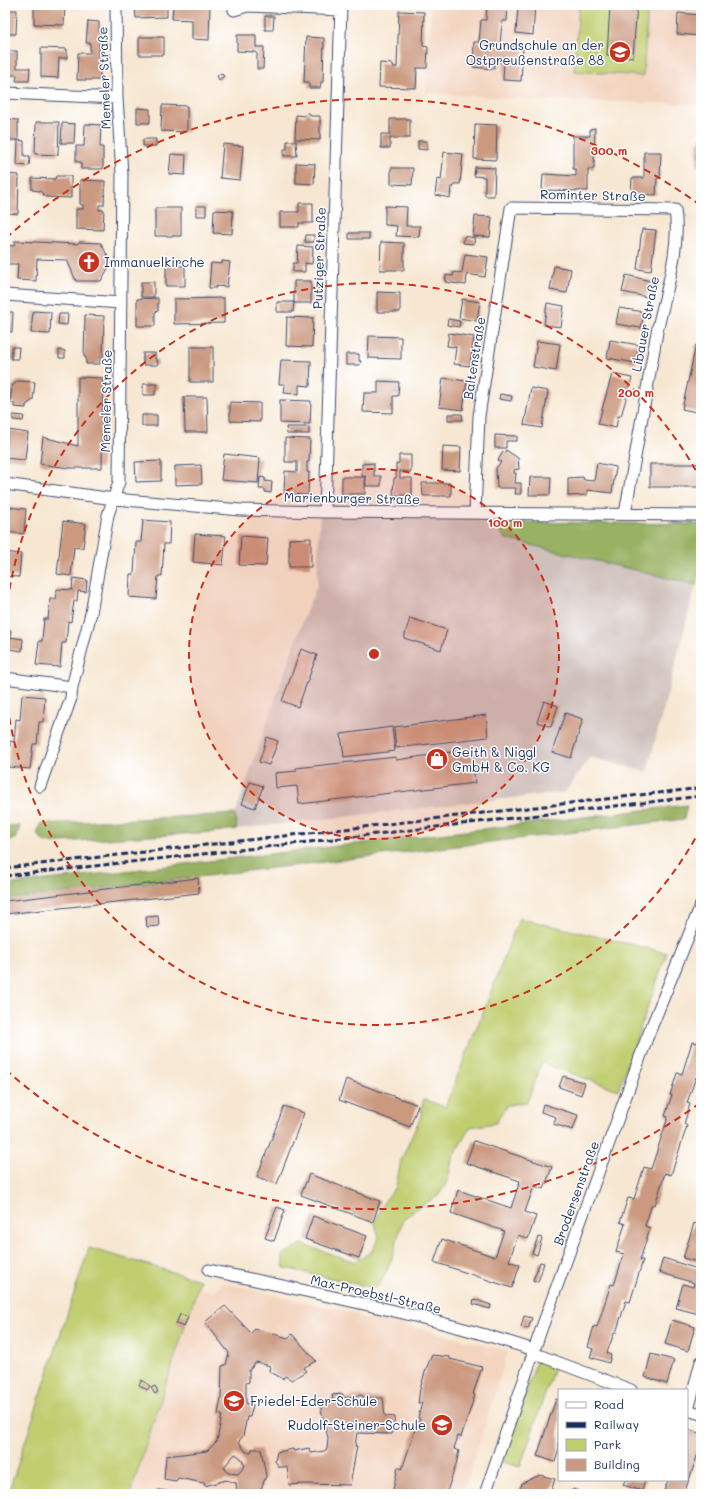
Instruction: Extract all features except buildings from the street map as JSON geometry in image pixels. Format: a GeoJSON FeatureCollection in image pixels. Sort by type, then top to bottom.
{"type":"FeatureCollection","features":[{"type":"Feature","properties":{"kind":"street","name":"Memeler Straße"},"geometry":{"type":"LineString","coordinates":[[40,786],[71,698],[72,687],[91,614],[108,515],[119,482],[122,174],[117,98],[116,5]]}},
{"type":"Feature","properties":{"kind":"street"},"geometry":{"type":"LineString","coordinates":[[234,10],[247,6],[340,7]]}},
{"type":"Feature","properties":{"kind":"street","name":"Putziger Straße"},"geometry":{"type":"LineString","coordinates":[[325,512],[340,7]]}},
{"type":"Feature","properties":{"kind":"street"},"geometry":{"type":"LineString","coordinates":[[5,93],[117,98]]}},
{"type":"Feature","properties":{"kind":"street","name":"Rominter Straße"},"geometry":{"type":"LineString","coordinates":[[511,208],[675,210]]}},
{"type":"Feature","properties":{"kind":"street","name":"Baltenstraße"},"geometry":{"type":"LineString","coordinates":[[475,513],[479,416],[511,208]]}},
{"type":"Feature","properties":{"kind":"street","name":"Libauer Straße"},"geometry":{"type":"LineString","coordinates":[[625,514],[656,339],[673,255],[677,224],[675,210]]}},
{"type":"Feature","properties":{"kind":"street"},"geometry":{"type":"LineString","coordinates":[[5,295],[121,303]]}},
{"type":"Feature","properties":{"kind":"street","name":"Marienburger Straße"},"geometry":{"type":"LineString","coordinates":[[5,484],[114,499],[241,510],[701,515]]}},
{"type":"Feature","properties":{"kind":"street"},"geometry":{"type":"LineString","coordinates":[[5,678],[72,687]]}},
{"type":"Feature","properties":{"kind":"street","name":"Brodersenstraße"},"geometry":{"type":"LineString","coordinates":[[485,1494],[534,1352],[648,1038],[701,905]]}},
{"type":"Feature","properties":{"kind":"street","name":"Max-Proebstl-Straße"},"geometry":{"type":"LineString","coordinates":[[209,1270],[377,1307],[486,1335],[628,1389]]}},
{"type":"Feature","properties":{"kind":"street"},"geometry":{"type":"LineString","coordinates":[[688,1407],[701,1362]]}},
{"type":"Feature","properties":{"kind":"street"},"geometry":{"type":"LineString","coordinates":[[688,1410],[701,1414]]}},
{"type":"Feature","properties":{"kind":"shaded area","name":"Grundschule an der Ostpreußenstraße 88"},"geometry":{"type":"Polygon","coordinates":[[[431,5],[701,5],[701,104],[535,100],[426,93],[431,5]]]}},
{"type":"Feature","properties":{"kind":"shaded area"},"geometry":{"type":"Polygon","coordinates":[[[320,506],[481,509],[506,539],[696,585],[647,772],[590,757],[565,792],[237,829],[235,814],[305,614],[317,586],[320,506]]]}},
{"type":"Feature","properties":{"kind":"shaded area"},"geometry":{"type":"Polygon","coordinates":[[[223,1283],[357,1314],[363,1320],[374,1317],[508,1351],[463,1494],[130,1494],[198,1287],[213,1292],[223,1283]]]}},
{"type":"Feature","properties":{"kind":"green space"},"geometry":{"type":"Polygon","coordinates":[[[579,5],[648,5],[643,76],[574,71],[579,5]]]}},
{"type":"Feature","properties":{"kind":"green space"},"geometry":{"type":"Polygon","coordinates":[[[492,522],[701,524],[701,565],[696,585],[506,539],[492,522]]]}},
{"type":"Feature","properties":{"kind":"green space"},"geometry":{"type":"Polygon","coordinates":[[[687,805],[684,819],[5,900],[5,885],[687,805]]]}},
{"type":"Feature","properties":{"kind":"green space"},"geometry":{"type":"Polygon","coordinates":[[[235,814],[237,829],[214,832],[45,843],[37,835],[40,824],[235,814]]]}},
{"type":"Feature","properties":{"kind":"green space"},"geometry":{"type":"Polygon","coordinates":[[[20,825],[17,838],[5,841],[5,826],[20,825]]]}},
{"type":"Feature","properties":{"kind":"green space"},"geometry":{"type":"Polygon","coordinates":[[[519,918],[667,953],[618,1090],[542,1063],[527,1102],[507,1105],[496,1123],[470,1127],[452,1159],[448,1180],[438,1196],[403,1219],[391,1261],[383,1279],[376,1288],[284,1268],[282,1255],[302,1244],[355,1262],[372,1251],[379,1238],[375,1223],[384,1202],[396,1187],[401,1160],[421,1116],[423,1099],[445,1107],[519,918]]]}},
{"type":"Feature","properties":{"kind":"green space"},"geometry":{"type":"Polygon","coordinates":[[[89,1248],[200,1280],[130,1494],[8,1494],[89,1248]]]}},
{"type":"Feature","properties":{"kind":"green space"},"geometry":{"type":"Polygon","coordinates":[[[537,1359],[555,1365],[520,1467],[503,1462],[537,1359]]]}},
{"type":"Feature","properties":{"kind":"railway"},"geometry":{"type":"LineString","coordinates":[[5,868],[701,788]]}},
{"type":"Feature","properties":{"kind":"railway"},"geometry":{"type":"LineString","coordinates":[[5,876],[701,796]]}},
{"type":"Feature","properties":{"kind":"place","name":"Grundschule an der Ostpreußenstraße 88"},"geometry":{"type":"Point","coordinates":[620,52]}},
{"type":"Feature","properties":{"kind":"place","name":"Immanuelkirche"},"geometry":{"type":"Point","coordinates":[89,262]}},
{"type":"Feature","properties":{"kind":"place","name":"Geith & Niggl GmbH & Co. KG"},"geometry":{"type":"Point","coordinates":[437,759]}},
{"type":"Feature","properties":{"kind":"place","name":"Friedel-Eder-Schule"},"geometry":{"type":"Point","coordinates":[234,1401]}},
{"type":"Feature","properties":{"kind":"place","name":"Rudolf-Steiner-Schule"},"geometry":{"type":"Point","coordinates":[442,1425]}}]}
